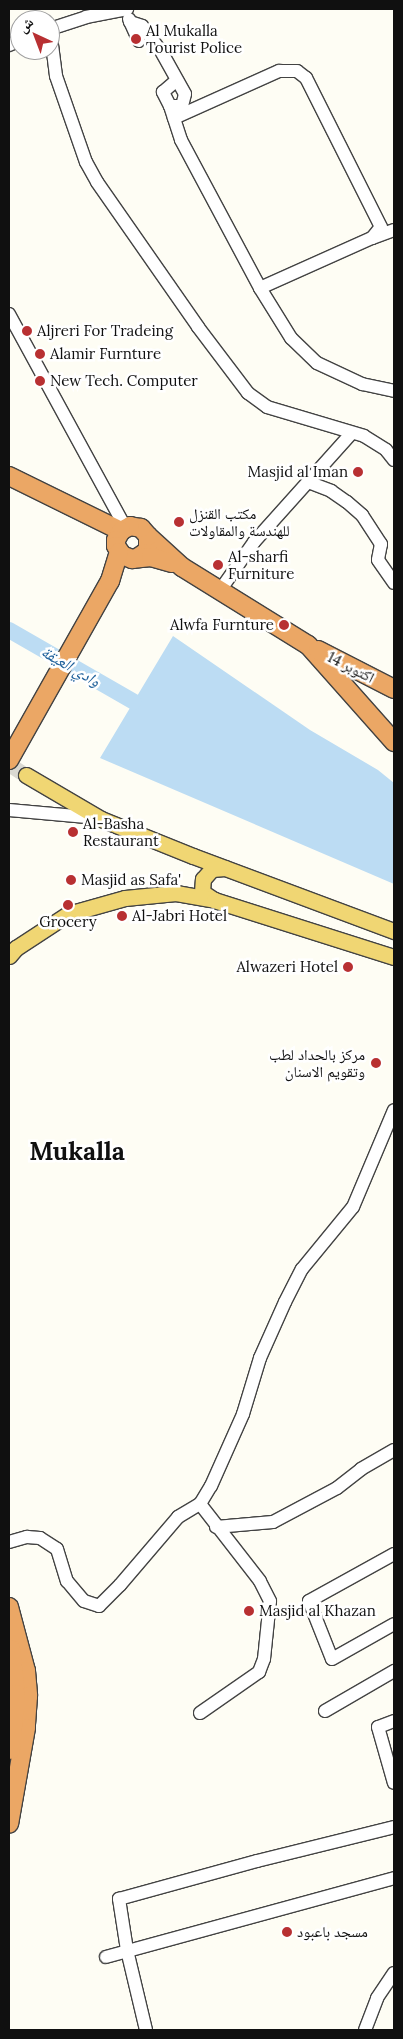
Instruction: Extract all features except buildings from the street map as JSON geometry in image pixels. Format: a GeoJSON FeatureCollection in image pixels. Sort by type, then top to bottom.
{"type":"FeatureCollection","features":[{"type":"Feature","properties":{"kind":"highway"},"geometry":{"type":"LineString","coordinates":[[9,476],[125,545],[146,552],[148,536]]}},
{"type":"Feature","properties":{"kind":"highway"},"geometry":{"type":"LineString","coordinates":[[9,486],[101,534],[182,567],[221,589],[308,645],[394,742]]}},
{"type":"Feature","properties":{"kind":"highway"},"geometry":{"type":"LineString","coordinates":[[9,760],[108,586],[125,545],[136,526],[145,532],[182,567]]}},
{"type":"Feature","properties":{"kind":"highway","name":"14 اكتوبر"},"geometry":{"type":"LineString","coordinates":[[308,645],[394,688]]}},
{"type":"Feature","properties":{"kind":"highway"},"geometry":{"type":"LineString","coordinates":[[9,1607],[26,1671],[28,1696],[9,1768]]}},
{"type":"Feature","properties":{"kind":"highway"},"geometry":{"type":"LineString","coordinates":[[9,1638],[20,1729],[9,1824]]}},
{"type":"Feature","properties":{"kind":"main road"},"geometry":{"type":"LineString","coordinates":[[26,775],[101,818],[193,856],[394,931]]}},
{"type":"Feature","properties":{"kind":"main road"},"geometry":{"type":"LineString","coordinates":[[176,893],[196,881],[199,867],[193,856]]}},
{"type":"Feature","properties":{"kind":"main road"},"geometry":{"type":"LineString","coordinates":[[214,900],[202,892],[203,879],[212,869],[225,868]]}},
{"type":"Feature","properties":{"kind":"main road"},"geometry":{"type":"LineString","coordinates":[[9,956],[16,948],[68,914],[125,898],[176,893],[214,900],[394,957]]}},
{"type":"Feature","properties":{"kind":"street"},"geometry":{"type":"LineString","coordinates":[[60,24],[84,13],[127,14],[142,26],[161,51],[185,94],[182,106],[172,112]]}},
{"type":"Feature","properties":{"kind":"street"},"geometry":{"type":"LineString","coordinates":[[127,14],[139,41]]}},
{"type":"Feature","properties":{"kind":"street"},"geometry":{"type":"LineString","coordinates":[[54,60],[56,76],[86,162],[97,182],[198,327],[248,393],[267,407],[351,434],[364,436],[386,450],[394,460]]}},
{"type":"Feature","properties":{"kind":"street"},"geometry":{"type":"LineString","coordinates":[[172,112],[279,71],[297,71],[306,78],[381,227],[372,238]]}},
{"type":"Feature","properties":{"kind":"street"},"geometry":{"type":"LineString","coordinates":[[172,112],[181,140],[260,288],[290,338],[317,363],[362,384],[394,392]]}},
{"type":"Feature","properties":{"kind":"street"},"geometry":{"type":"LineString","coordinates":[[260,288],[394,230]]}},
{"type":"Feature","properties":{"kind":"street"},"geometry":{"type":"LineString","coordinates":[[9,314],[125,545]]}},
{"type":"Feature","properties":{"kind":"street"},"geometry":{"type":"LineString","coordinates":[[221,589],[254,542],[351,434]]}},
{"type":"Feature","properties":{"kind":"street"},"geometry":{"type":"LineString","coordinates":[[308,482],[330,491],[347,502],[362,516],[381,544],[378,560],[394,583]]}},
{"type":"Feature","properties":{"kind":"street"},"geometry":{"type":"LineString","coordinates":[[9,810],[101,818]]}},
{"type":"Feature","properties":{"kind":"street"},"geometry":{"type":"LineString","coordinates":[[9,1542],[27,1537],[40,1538],[57,1550],[67,1582],[84,1601],[99,1606],[120,1585],[178,1518],[200,1504],[212,1486],[243,1414],[260,1358],[285,1302],[302,1269],[353,1207],[394,1110]]}},
{"type":"Feature","properties":{"kind":"street"},"geometry":{"type":"LineString","coordinates":[[216,1527],[272,1522],[337,1488],[361,1469],[394,1450]]}},
{"type":"Feature","properties":{"kind":"street"},"geometry":{"type":"LineString","coordinates":[[200,1504],[216,1527],[260,1581],[270,1601],[264,1659],[259,1672],[200,1713]]}},
{"type":"Feature","properties":{"kind":"street"},"geometry":{"type":"LineString","coordinates":[[393,1559],[310,1601],[332,1659],[394,1624]]}},
{"type":"Feature","properties":{"kind":"street"},"geometry":{"type":"LineString","coordinates":[[325,1711],[394,1671]]}},
{"type":"Feature","properties":{"kind":"street"},"geometry":{"type":"LineString","coordinates":[[394,1722],[378,1727],[389,1744],[394,1783]]}},
{"type":"Feature","properties":{"kind":"street"},"geometry":{"type":"LineString","coordinates":[[146,2030],[127,1950],[119,1899],[257,1861],[394,1827]]}},
{"type":"Feature","properties":{"kind":"street"},"geometry":{"type":"LineString","coordinates":[[106,1957],[394,1878]]}},
{"type":"Feature","properties":{"kind":"street"},"geometry":{"type":"LineString","coordinates":[[366,2030],[377,1998],[394,1974]]}},
{"type":"Feature","properties":{"kind":"water"},"geometry":{"type":"Polygon","coordinates":[[[173,636],[310,730],[378,770],[394,783],[394,884],[100,758],[173,636]]]}},
{"type":"Feature","properties":{"kind":"waterway","name":"وادي العيقة"},"geometry":{"type":"LineString","coordinates":[[9,630],[134,702]]}},
{"type":"Feature","properties":{"kind":"tunnel"},"geometry":{"type":"LineString","coordinates":[[9,764],[26,775]]}},
{"type":"Feature","properties":{"kind":"place","name":"Al Mukalla Tourist Police"},"geometry":{"type":"Point","coordinates":[136,39]}},
{"type":"Feature","properties":{"kind":"place","name":"Aljreri For Tradeing"},"geometry":{"type":"Point","coordinates":[27,331]}},
{"type":"Feature","properties":{"kind":"place","name":"Alamir Furnture"},"geometry":{"type":"Point","coordinates":[40,354]}},
{"type":"Feature","properties":{"kind":"place","name":"New Tech. Computer"},"geometry":{"type":"Point","coordinates":[40,381]}},
{"type":"Feature","properties":{"kind":"place","name":"Masjid al Iman"},"geometry":{"type":"Point","coordinates":[358,472]}},
{"type":"Feature","properties":{"kind":"place","name":"مكتب القنزل للهندسة والمقاولات"},"geometry":{"type":"Point","coordinates":[179,522]}},
{"type":"Feature","properties":{"kind":"place","name":"Al-sharfi Furniture"},"geometry":{"type":"Point","coordinates":[218,565]}},
{"type":"Feature","properties":{"kind":"place","name":"Alwfa Furnture"},"geometry":{"type":"Point","coordinates":[284,625]}},
{"type":"Feature","properties":{"kind":"place","name":"Al-Basha Restaurant"},"geometry":{"type":"Point","coordinates":[73,832]}},
{"type":"Feature","properties":{"kind":"place","name":"Masjid as Safa'"},"geometry":{"type":"Point","coordinates":[71,880]}},
{"type":"Feature","properties":{"kind":"place","name":"Grocery"},"geometry":{"type":"Point","coordinates":[68,905]}},
{"type":"Feature","properties":{"kind":"place","name":"Al-Jabri Hotel"},"geometry":{"type":"Point","coordinates":[122,916]}},
{"type":"Feature","properties":{"kind":"place","name":"Alwazeri Hotel"},"geometry":{"type":"Point","coordinates":[348,967]}},
{"type":"Feature","properties":{"kind":"place","name":"مركز بالحداد لطب وتقويم الاسنان"},"geometry":{"type":"Point","coordinates":[376,1063]}},
{"type":"Feature","properties":{"kind":"place","name":"Masjid al Khazan"},"geometry":{"type":"Point","coordinates":[249,1611]}},
{"type":"Feature","properties":{"kind":"place","name":"مسجد باعبود"},"geometry":{"type":"Point","coordinates":[287,1932]}},
{"type":"Feature","properties":{"kind":"district","name":"Mukalla"},"geometry":{"type":"Point","coordinates":[77,1151]}}]}
